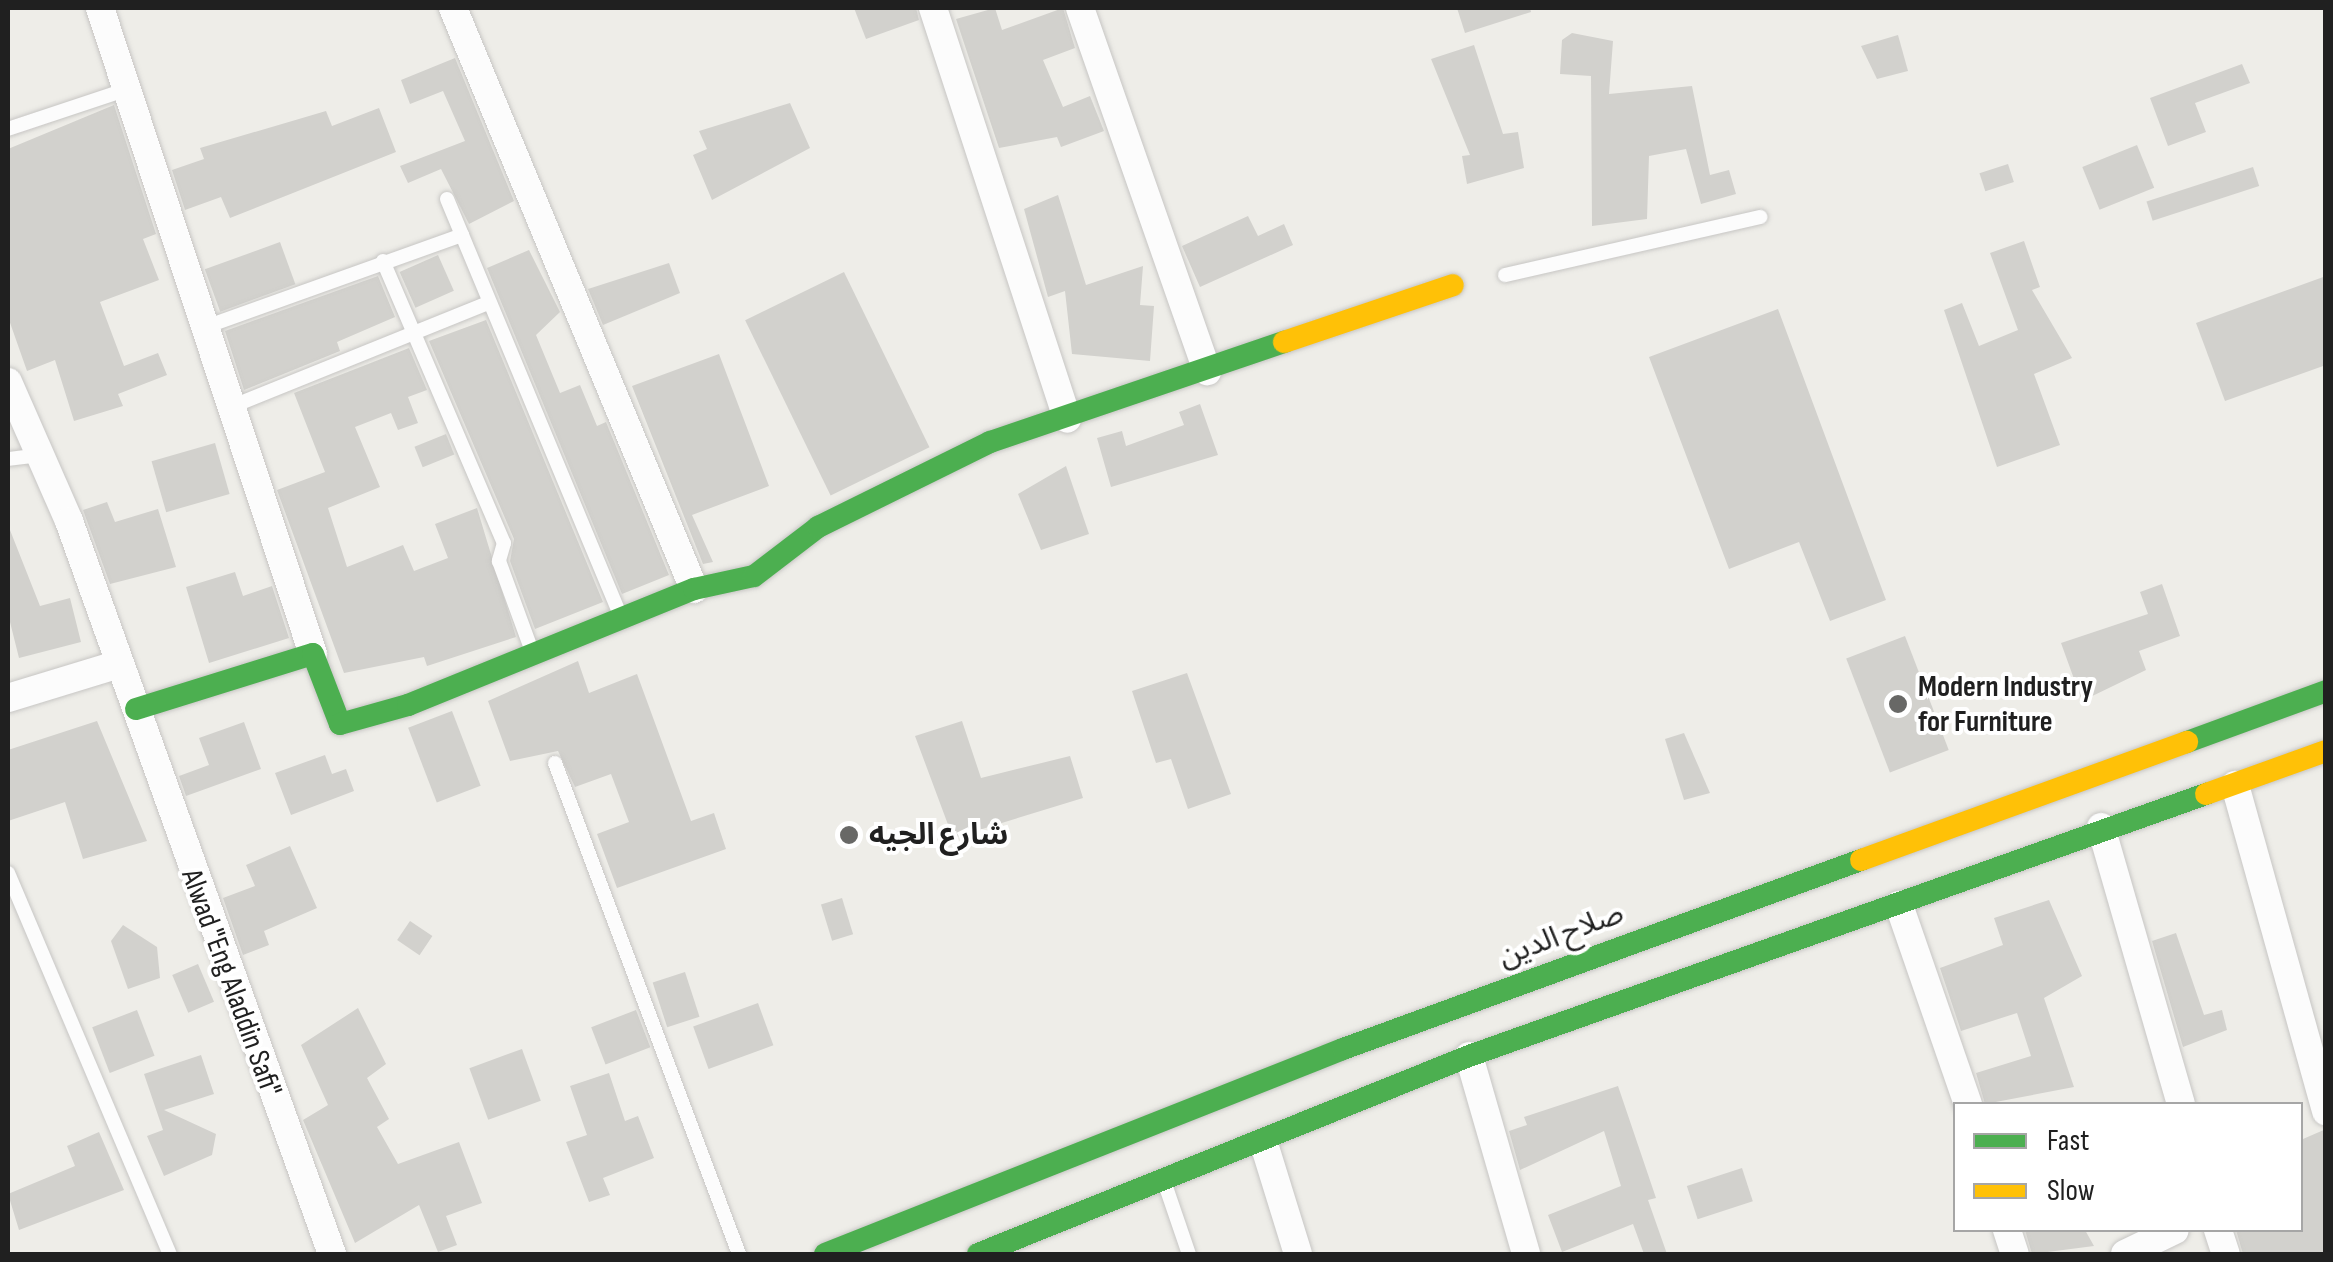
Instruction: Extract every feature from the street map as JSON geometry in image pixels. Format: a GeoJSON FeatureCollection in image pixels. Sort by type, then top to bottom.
{"type":"FeatureCollection","features":[{"type":"Feature","properties":{"kind":"main road"},"geometry":{"type":"LineString","coordinates":[[136,709],[313,654],[340,724],[534,657],[622,623],[694,589],[754,576],[836,518],[990,442],[1452,285]]}},
{"type":"Feature","properties":{"kind":"main road","name":"صلاح الدين"},"geometry":{"type":"LineString","coordinates":[[825,1254],[1362,1043],[2326,691]]}},
{"type":"Feature","properties":{"kind":"main road"},"geometry":{"type":"LineString","coordinates":[[978,1254],[1372,1102],[1469,1056],[1898,905],[2101,827],[2326,751]]}},
{"type":"Feature","properties":{"kind":"main road"},"geometry":{"type":"LineString","coordinates":[[1362,1043],[1350,1068],[1372,1102]]}},
{"type":"Feature","properties":{"kind":"street"},"geometry":{"type":"LineString","coordinates":[[100,8],[313,654]]}},
{"type":"Feature","properties":{"kind":"street"},"geometry":{"type":"LineString","coordinates":[[454,8],[694,589]]}},
{"type":"Feature","properties":{"kind":"street"},"geometry":{"type":"LineString","coordinates":[[933,8],[1067,419]]}},
{"type":"Feature","properties":{"kind":"street"},"geometry":{"type":"LineString","coordinates":[[1080,8],[1207,371]]}},
{"type":"Feature","properties":{"kind":"street","name":"Alwad \"Eng Aladdin Safi\""},"geometry":{"type":"LineString","coordinates":[[8,382],[20,457],[69,522],[332,1254]]}},
{"type":"Feature","properties":{"kind":"street"},"geometry":{"type":"LineString","coordinates":[[8,698],[120,664]]}},
{"type":"Feature","properties":{"kind":"street"},"geometry":{"type":"LineString","coordinates":[[2235,784],[2326,1112]]}},
{"type":"Feature","properties":{"kind":"street"},"geometry":{"type":"LineString","coordinates":[[2101,827],[2180,1102]]}},
{"type":"Feature","properties":{"kind":"street"},"geometry":{"type":"LineString","coordinates":[[1898,905],[1967,1102]]}},
{"type":"Feature","properties":{"kind":"street"},"geometry":{"type":"LineString","coordinates":[[1469,1056],[1526,1254]]}},
{"type":"Feature","properties":{"kind":"street"},"geometry":{"type":"LineString","coordinates":[[1264,1144],[1298,1254]]}},
{"type":"Feature","properties":{"kind":"street"},"geometry":{"type":"LineString","coordinates":[[2125,1254],[2172,1232]]}},
{"type":"Feature","properties":{"kind":"lane"},"geometry":{"type":"LineString","coordinates":[[8,130],[125,90]]}},
{"type":"Feature","properties":{"kind":"lane"},"geometry":{"type":"LineString","coordinates":[[447,199],[622,623]]}},
{"type":"Feature","properties":{"kind":"lane"},"geometry":{"type":"LineString","coordinates":[[1504,275],[1760,216]]}},
{"type":"Feature","properties":{"kind":"lane"},"geometry":{"type":"LineString","coordinates":[[208,326],[462,235]]}},
{"type":"Feature","properties":{"kind":"lane"},"geometry":{"type":"LineString","coordinates":[[383,261],[504,543],[500,561],[534,657]]}},
{"type":"Feature","properties":{"kind":"lane"},"geometry":{"type":"LineString","coordinates":[[233,406],[488,303]]}},
{"type":"Feature","properties":{"kind":"lane"},"geometry":{"type":"LineString","coordinates":[[555,762],[739,1254]]}},
{"type":"Feature","properties":{"kind":"lane"},"geometry":{"type":"LineString","coordinates":[[8,874],[170,1254]]}},
{"type":"Feature","properties":{"kind":"lane"},"geometry":{"type":"LineString","coordinates":[[1164,1182],[1189,1254]]}},
{"type":"Feature","properties":{"kind":"building"},"geometry":{"type":"Polygon","coordinates":[[[854,8],[916,8],[919,20],[866,39],[854,8]]]}},
{"type":"Feature","properties":{"kind":"building"},"geometry":{"type":"Polygon","coordinates":[[[995,8],[1002,30],[1063,8],[1075,48],[1043,60],[1063,107],[1090,96],[1104,131],[1061,147],[1057,137],[999,148],[956,19],[995,8]]]}},
{"type":"Feature","properties":{"kind":"building"},"geometry":{"type":"Polygon","coordinates":[[[1457,8],[1530,8],[1531,12],[1465,33],[1457,8]]]}},
{"type":"Feature","properties":{"kind":"building"},"geometry":{"type":"Polygon","coordinates":[[[1572,33],[1613,41],[1609,94],[1692,86],[1710,175],[1729,170],[1736,194],[1701,204],[1686,149],[1649,156],[1647,219],[1592,226],[1591,76],[1560,74],[1562,40],[1572,33]]]}},
{"type":"Feature","properties":{"kind":"building"},"geometry":{"type":"Polygon","coordinates":[[[1898,35],[1908,71],[1877,79],[1861,46],[1898,35]]]}},
{"type":"Feature","properties":{"kind":"building"},"geometry":{"type":"Polygon","coordinates":[[[1474,45],[1503,134],[1518,132],[1524,168],[1467,184],[1462,156],[1470,155],[1431,59],[1474,45]]]}},
{"type":"Feature","properties":{"kind":"building"},"geometry":{"type":"Polygon","coordinates":[[[455,58],[514,201],[469,224],[441,169],[408,183],[400,166],[465,141],[443,91],[410,104],[401,80],[455,58]]]}},
{"type":"Feature","properties":{"kind":"building"},"geometry":{"type":"Polygon","coordinates":[[[2242,64],[2250,83],[2195,103],[2206,132],[2168,146],[2150,98],[2242,64]]]}},
{"type":"Feature","properties":{"kind":"building"},"geometry":{"type":"Polygon","coordinates":[[[790,103],[810,148],[712,200],[693,155],[707,149],[699,131],[790,103]]]}},
{"type":"Feature","properties":{"kind":"building"},"geometry":{"type":"Polygon","coordinates":[[[114,105],[156,234],[143,239],[159,280],[100,302],[124,366],[158,353],[167,375],[118,394],[123,406],[74,421],[55,360],[27,371],[8,317],[8,149],[114,105]]]}},
{"type":"Feature","properties":{"kind":"building"},"geometry":{"type":"Polygon","coordinates":[[[379,108],[396,152],[230,218],[221,197],[185,210],[172,170],[204,159],[200,148],[326,111],[332,126],[379,108]]]}},
{"type":"Feature","properties":{"kind":"building"},"geometry":{"type":"Polygon","coordinates":[[[2137,145],[2154,188],[2100,210],[2082,167],[2137,145]]]}},
{"type":"Feature","properties":{"kind":"building"},"geometry":{"type":"Polygon","coordinates":[[[2008,164],[2014,182],[1985,191],[1979,173],[2008,164]]]}},
{"type":"Feature","properties":{"kind":"building"},"geometry":{"type":"Polygon","coordinates":[[[2253,167],[2259,186],[2153,221],[2146,202],[2253,167]]]}},
{"type":"Feature","properties":{"kind":"building"},"geometry":{"type":"Polygon","coordinates":[[[1058,195],[1086,285],[1143,266],[1140,305],[1154,306],[1150,361],[1072,354],[1065,291],[1048,297],[1024,209],[1058,195]]]}},
{"type":"Feature","properties":{"kind":"building"},"geometry":{"type":"Polygon","coordinates":[[[1248,216],[1258,236],[1284,224],[1293,245],[1200,287],[1182,246],[1248,216]]]}},
{"type":"Feature","properties":{"kind":"building"},"geometry":{"type":"Polygon","coordinates":[[[2024,241],[2040,287],[2032,290],[2072,358],[2034,374],[2060,445],[1997,467],[1944,310],[1962,303],[1979,346],[2018,330],[1990,253],[2024,241]]]}},
{"type":"Feature","properties":{"kind":"building"},"geometry":{"type":"Polygon","coordinates":[[[280,242],[295,284],[220,312],[205,269],[280,242]]]}},
{"type":"Feature","properties":{"kind":"building"},"geometry":{"type":"Polygon","coordinates":[[[529,250],[560,312],[536,335],[560,393],[580,385],[597,426],[606,422],[669,575],[622,594],[487,268],[529,250]]]}},
{"type":"Feature","properties":{"kind":"building"},"geometry":{"type":"Polygon","coordinates":[[[438,255],[454,291],[415,308],[400,272],[438,255]]]}},
{"type":"Feature","properties":{"kind":"building"},"geometry":{"type":"Polygon","coordinates":[[[669,263],[680,293],[603,325],[588,289],[669,263]]]}},
{"type":"Feature","properties":{"kind":"building"},"geometry":{"type":"Polygon","coordinates":[[[844,272],[929,447],[831,495],[745,320],[844,272]]]}},
{"type":"Feature","properties":{"kind":"building"},"geometry":{"type":"Polygon","coordinates":[[[378,276],[395,317],[337,342],[340,351],[244,390],[225,331],[378,276]]]}},
{"type":"Feature","properties":{"kind":"building"},"geometry":{"type":"Polygon","coordinates":[[[2326,276],[2326,365],[2225,401],[2196,323],[2326,276]]]}},
{"type":"Feature","properties":{"kind":"building"},"geometry":{"type":"Polygon","coordinates":[[[1778,309],[1886,600],[1830,621],[1799,542],[1729,569],[1649,357],[1778,309]]]}},
{"type":"Feature","properties":{"kind":"building"},"geometry":{"type":"Polygon","coordinates":[[[486,320],[603,602],[535,629],[510,561],[514,539],[429,341],[486,320]]]}},
{"type":"Feature","properties":{"kind":"building"},"geometry":{"type":"Polygon","coordinates":[[[409,348],[427,390],[408,397],[418,423],[398,430],[391,413],[355,427],[380,487],[328,508],[347,567],[403,545],[414,571],[448,558],[435,524],[477,508],[516,637],[427,666],[424,657],[344,673],[277,490],[325,472],[294,393],[409,348]]]}},
{"type":"Feature","properties":{"kind":"building"},"geometry":{"type":"Polygon","coordinates":[[[719,354],[769,486],[692,515],[713,562],[703,564],[632,386],[719,354]]]}},
{"type":"Feature","properties":{"kind":"building"},"geometry":{"type":"Polygon","coordinates":[[[1200,404],[1218,455],[1111,487],[1097,438],[1122,431],[1126,446],[1184,425],[1179,412],[1200,404]]]}},
{"type":"Feature","properties":{"kind":"building"},"geometry":{"type":"Polygon","coordinates":[[[446,434],[454,454],[423,467],[414,447],[446,434]]]}},
{"type":"Feature","properties":{"kind":"building"},"geometry":{"type":"Polygon","coordinates":[[[215,443],[230,494],[166,512],[152,461],[215,443]]]}},
{"type":"Feature","properties":{"kind":"building"},"geometry":{"type":"Polygon","coordinates":[[[1066,466],[1089,534],[1041,550],[1018,494],[1066,466]]]}},
{"type":"Feature","properties":{"kind":"building"},"geometry":{"type":"Polygon","coordinates":[[[107,502],[115,522],[158,509],[176,567],[110,584],[83,510],[107,502]]]}},
{"type":"Feature","properties":{"kind":"building"},"geometry":{"type":"Polygon","coordinates":[[[8,525],[40,606],[70,598],[81,642],[19,658],[8,614],[8,525]]]}},
{"type":"Feature","properties":{"kind":"building"},"geometry":{"type":"Polygon","coordinates":[[[235,572],[243,596],[272,586],[289,638],[209,663],[186,587],[235,572]]]}},
{"type":"Feature","properties":{"kind":"building"},"geometry":{"type":"Polygon","coordinates":[[[2162,584],[2180,636],[2139,651],[2146,670],[2082,701],[2061,643],[2148,614],[2140,592],[2162,584]]]}},
{"type":"Feature","properties":{"kind":"building","name":"Modern Industry for Furniture"},"geometry":{"type":"Polygon","coordinates":[[[1905,636],[1949,750],[1890,772],[1846,659],[1905,636]]]}},
{"type":"Feature","properties":{"kind":"building"},"geometry":{"type":"Polygon","coordinates":[[[578,661],[589,693],[637,674],[691,821],[714,813],[726,849],[617,888],[597,834],[629,822],[611,774],[575,787],[558,751],[510,761],[488,701],[578,661]]]}},
{"type":"Feature","properties":{"kind":"building"},"geometry":{"type":"Polygon","coordinates":[[[1187,673],[1231,794],[1188,809],[1171,759],[1156,763],[1132,691],[1187,673]]]}},
{"type":"Feature","properties":{"kind":"building"},"geometry":{"type":"Polygon","coordinates":[[[452,711],[481,786],[437,803],[408,728],[452,711]]]}},
{"type":"Feature","properties":{"kind":"building"},"geometry":{"type":"Polygon","coordinates":[[[97,721],[147,841],[83,859],[65,802],[8,821],[8,750],[97,721]]]}},
{"type":"Feature","properties":{"kind":"building"},"geometry":{"type":"Polygon","coordinates":[[[962,721],[981,778],[1070,756],[1083,798],[953,838],[915,736],[962,721]]]}},
{"type":"Feature","properties":{"kind":"building"},"geometry":{"type":"Polygon","coordinates":[[[244,722],[261,769],[186,796],[179,776],[209,765],[199,738],[244,722]]]}},
{"type":"Feature","properties":{"kind":"building"},"geometry":{"type":"Polygon","coordinates":[[[1684,733],[1710,793],[1684,800],[1665,739],[1684,733]]]}},
{"type":"Feature","properties":{"kind":"building"},"geometry":{"type":"Polygon","coordinates":[[[325,755],[332,774],[346,769],[354,791],[291,815],[275,773],[325,755]]]}},
{"type":"Feature","properties":{"kind":"building"},"geometry":{"type":"Polygon","coordinates":[[[290,846],[317,908],[264,931],[269,945],[243,955],[223,898],[255,886],[246,865],[290,846]]]}},
{"type":"Feature","properties":{"kind":"building"},"geometry":{"type":"Polygon","coordinates":[[[842,898],[853,934],[832,941],[821,904],[842,898]]]}},
{"type":"Feature","properties":{"kind":"building"},"geometry":{"type":"Polygon","coordinates":[[[2049,900],[2082,976],[2044,998],[2074,1087],[1984,1102],[1976,1073],[2031,1056],[2017,1013],[1961,1031],[1940,968],[2003,945],[1994,918],[2049,900]]]}},
{"type":"Feature","properties":{"kind":"building"},"geometry":{"type":"Polygon","coordinates":[[[410,921],[432,936],[420,955],[397,940],[410,921]]]}},
{"type":"Feature","properties":{"kind":"building"},"geometry":{"type":"Polygon","coordinates":[[[123,925],[157,947],[160,978],[128,989],[111,941],[123,925]]]}},
{"type":"Feature","properties":{"kind":"building"},"geometry":{"type":"Polygon","coordinates":[[[2176,933],[2204,1015],[2222,1010],[2227,1030],[2183,1047],[2152,941],[2176,933]]]}},
{"type":"Feature","properties":{"kind":"building"},"geometry":{"type":"Polygon","coordinates":[[[198,964],[214,1002],[188,1013],[172,975],[198,964]]]}},
{"type":"Feature","properties":{"kind":"building"},"geometry":{"type":"Polygon","coordinates":[[[685,972],[700,1017],[667,1027],[653,983],[685,972]]]}},
{"type":"Feature","properties":{"kind":"building"},"geometry":{"type":"Polygon","coordinates":[[[758,1003],[773,1045],[709,1069],[693,1027],[758,1003]]]}},
{"type":"Feature","properties":{"kind":"building"},"geometry":{"type":"Polygon","coordinates":[[[358,1008],[386,1064],[367,1078],[389,1119],[377,1127],[398,1164],[459,1142],[482,1203],[446,1216],[457,1245],[438,1252],[419,1205],[355,1243],[303,1120],[328,1105],[301,1045],[358,1008]]]}},
{"type":"Feature","properties":{"kind":"building"},"geometry":{"type":"Polygon","coordinates":[[[137,1010],[155,1056],[110,1073],[92,1027],[137,1010]]]}},
{"type":"Feature","properties":{"kind":"building"},"geometry":{"type":"Polygon","coordinates":[[[636,1010],[650,1047],[606,1065],[591,1027],[636,1010]]]}},
{"type":"Feature","properties":{"kind":"building"},"geometry":{"type":"Polygon","coordinates":[[[522,1049],[541,1101],[488,1120],[469,1068],[522,1049]]]}},
{"type":"Feature","properties":{"kind":"building"},"geometry":{"type":"Polygon","coordinates":[[[201,1055],[214,1094],[164,1110],[216,1134],[212,1155],[164,1176],[147,1136],[163,1130],[144,1074],[201,1055]]]}},
{"type":"Feature","properties":{"kind":"building"},"geometry":{"type":"Polygon","coordinates":[[[609,1073],[625,1121],[638,1116],[654,1158],[603,1178],[610,1195],[589,1202],[566,1142],[587,1135],[570,1086],[609,1073]]]}},
{"type":"Feature","properties":{"kind":"building"},"geometry":{"type":"Polygon","coordinates":[[[1618,1086],[1656,1198],[1648,1200],[1667,1254],[1644,1254],[1633,1224],[1562,1252],[1548,1215],[1621,1186],[1604,1131],[1520,1170],[1509,1131],[1527,1125],[1524,1117],[1618,1086]]]}},
{"type":"Feature","properties":{"kind":"building"},"geometry":{"type":"Polygon","coordinates":[[[2326,1129],[2326,1254],[2243,1254],[2237,1232],[2303,1232],[2303,1139],[2326,1129]]]}},
{"type":"Feature","properties":{"kind":"building"},"geometry":{"type":"Polygon","coordinates":[[[99,1132],[124,1190],[19,1230],[8,1194],[75,1166],[67,1146],[99,1132]]]}},
{"type":"Feature","properties":{"kind":"building"},"geometry":{"type":"Polygon","coordinates":[[[1742,1168],[1753,1201],[1698,1219],[1687,1186],[1742,1168]]]}},
{"type":"Feature","properties":{"kind":"building"},"geometry":{"type":"Polygon","coordinates":[[[2026,1232],[2086,1232],[2094,1246],[2032,1254],[2026,1232]]]}},
{"type":"Feature","properties":{"kind":"traffic: fast"},"geometry":{"type":"LineString","coordinates":[[136,709],[313,654],[340,724],[408,705],[694,589],[754,576],[818,527],[990,442],[1284,342]]}},
{"type":"Feature","properties":{"kind":"traffic: fast"},"geometry":{"type":"LineString","coordinates":[[2187,742],[2326,691]]}},
{"type":"Feature","properties":{"kind":"traffic: fast"},"geometry":{"type":"LineString","coordinates":[[978,1254],[1469,1056],[2206,794]]}},
{"type":"Feature","properties":{"kind":"traffic: fast"},"geometry":{"type":"LineString","coordinates":[[825,1254],[1343,1049],[1861,860]]}},
{"type":"Feature","properties":{"kind":"traffic: slow"},"geometry":{"type":"LineString","coordinates":[[1284,342],[1453,285]]}},
{"type":"Feature","properties":{"kind":"traffic: slow"},"geometry":{"type":"LineString","coordinates":[[1861,860],[2187,742]]}},
{"type":"Feature","properties":{"kind":"traffic: slow"},"geometry":{"type":"LineString","coordinates":[[2206,794],[2326,751]]}},
{"type":"Feature","properties":{"kind":"place","name":"Modern Industry for Furniture"},"geometry":{"type":"Point","coordinates":[1898,704]}},
{"type":"Feature","properties":{"kind":"place","name":"شارع الجيه"},"geometry":{"type":"Point","coordinates":[849,835]}}]}
